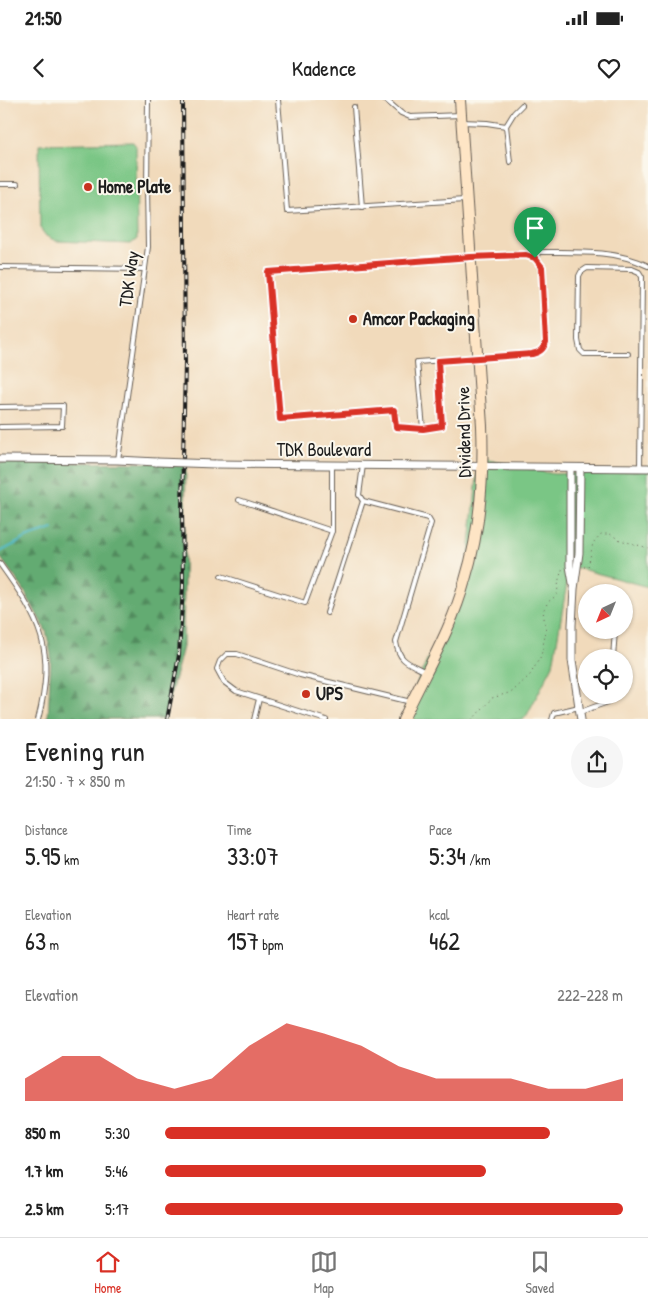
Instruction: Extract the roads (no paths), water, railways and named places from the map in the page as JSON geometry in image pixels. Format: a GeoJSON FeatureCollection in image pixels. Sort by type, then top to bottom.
{"type":"FeatureCollection","features":[{"type":"Feature","properties":{"kind":"street","name":"Dividend Drive"},"geometry":{"type":"LineString","coordinates":[[403,719],[448,626],[465,582],[479,507],[483,443],[460,100]]}},
{"type":"Feature","properties":{"kind":"street","name":"TDK Boulevard"},"geometry":{"type":"LineString","coordinates":[[0,459],[482,468],[644,468]]}},
{"type":"Feature","properties":{"kind":"street"},"geometry":{"type":"LineString","coordinates":[[570,468],[574,566],[572,660],[580,713]]}},
{"type":"Feature","properties":{"kind":"street"},"geometry":{"type":"LineString","coordinates":[[574,566],[579,553],[580,468]]}},
{"type":"Feature","properties":{"kind":"lane","name":"TDK Way"},"geometry":{"type":"LineString","coordinates":[[118,460],[148,247],[148,100]]}},
{"type":"Feature","properties":{"kind":"lane"},"geometry":{"type":"LineString","coordinates":[[278,100],[287,211],[467,199]]}},
{"type":"Feature","properties":{"kind":"lane"},"geometry":{"type":"LineString","coordinates":[[386,100],[401,113],[410,117],[462,118],[506,126]]}},
{"type":"Feature","properties":{"kind":"lane"},"geometry":{"type":"LineString","coordinates":[[510,162],[506,126],[514,113],[522,106]]}},
{"type":"Feature","properties":{"kind":"lane"},"geometry":{"type":"LineString","coordinates":[[354,107],[362,207]]}},
{"type":"Feature","properties":{"kind":"lane"},"geometry":{"type":"LineString","coordinates":[[0,184],[17,184]]}},
{"type":"Feature","properties":{"kind":"lane"},"geometry":{"type":"LineString","coordinates":[[535,258],[539,252],[578,252],[619,257],[648,266]]}},
{"type":"Feature","properties":{"kind":"lane"},"geometry":{"type":"LineString","coordinates":[[423,429],[417,362],[532,354],[541,351],[543,348],[546,342],[542,267],[535,258],[526,255],[471,257],[268,272],[280,419],[394,410],[396,427],[423,429],[442,426],[438,361]]}},
{"type":"Feature","properties":{"kind":"lane"},"geometry":{"type":"LineString","coordinates":[[0,266],[145,269]]}},
{"type":"Feature","properties":{"kind":"lane"},"geometry":{"type":"LineString","coordinates":[[628,354],[584,354],[580,350],[578,340],[579,276],[587,268],[635,270],[642,277],[644,468]]}},
{"type":"Feature","properties":{"kind":"lane"},"geometry":{"type":"LineString","coordinates":[[642,313],[648,313]]}},
{"type":"Feature","properties":{"kind":"lane"},"geometry":{"type":"LineString","coordinates":[[0,407],[63,406],[62,426],[0,427]]}},
{"type":"Feature","properties":{"kind":"lane"},"geometry":{"type":"LineString","coordinates":[[221,576],[305,603],[332,531],[332,464]]}},
{"type":"Feature","properties":{"kind":"lane"},"geometry":{"type":"LineString","coordinates":[[363,465],[359,495],[363,500],[428,518],[431,523],[396,642],[398,653],[404,660],[426,672]]}},
{"type":"Feature","properties":{"kind":"lane"},"geometry":{"type":"LineString","coordinates":[[239,500],[332,531]]}},
{"type":"Feature","properties":{"kind":"lane"},"geometry":{"type":"LineString","coordinates":[[327,613],[363,500]]}},
{"type":"Feature","properties":{"kind":"lane"},"geometry":{"type":"LineString","coordinates":[[0,564],[29,606],[42,636],[46,666],[44,693],[38,719]]}},
{"type":"Feature","properties":{"kind":"lane"},"geometry":{"type":"LineString","coordinates":[[323,719],[236,691],[224,682],[217,669],[220,661],[227,654],[238,654],[300,675],[411,702]]}},
{"type":"Feature","properties":{"kind":"lane"},"geometry":{"type":"LineString","coordinates":[[254,719],[259,699]]}},
{"type":"Feature","properties":{"kind":"lane"},"geometry":{"type":"LineString","coordinates":[[552,719],[554,713],[580,713],[603,704]]}},
{"type":"Feature","properties":{"kind":"waterway"},"geometry":{"type":"LineString","coordinates":[[0,552],[28,537],[53,529]]}},
{"type":"Feature","properties":{"kind":"railway"},"geometry":{"type":"LineString","coordinates":[[167,719],[179,655],[183,586],[182,508],[185,363],[183,100]]}},
{"type":"Feature","properties":{"kind":"place","name":"Home Plate"},"geometry":{"type":"Point","coordinates":[88,187]}},
{"type":"Feature","properties":{"kind":"place","name":"Amcor Packaging"},"geometry":{"type":"Point","coordinates":[353,319]}},
{"type":"Feature","properties":{"kind":"place","name":"UPS"},"geometry":{"type":"Point","coordinates":[306,694]}}]}
